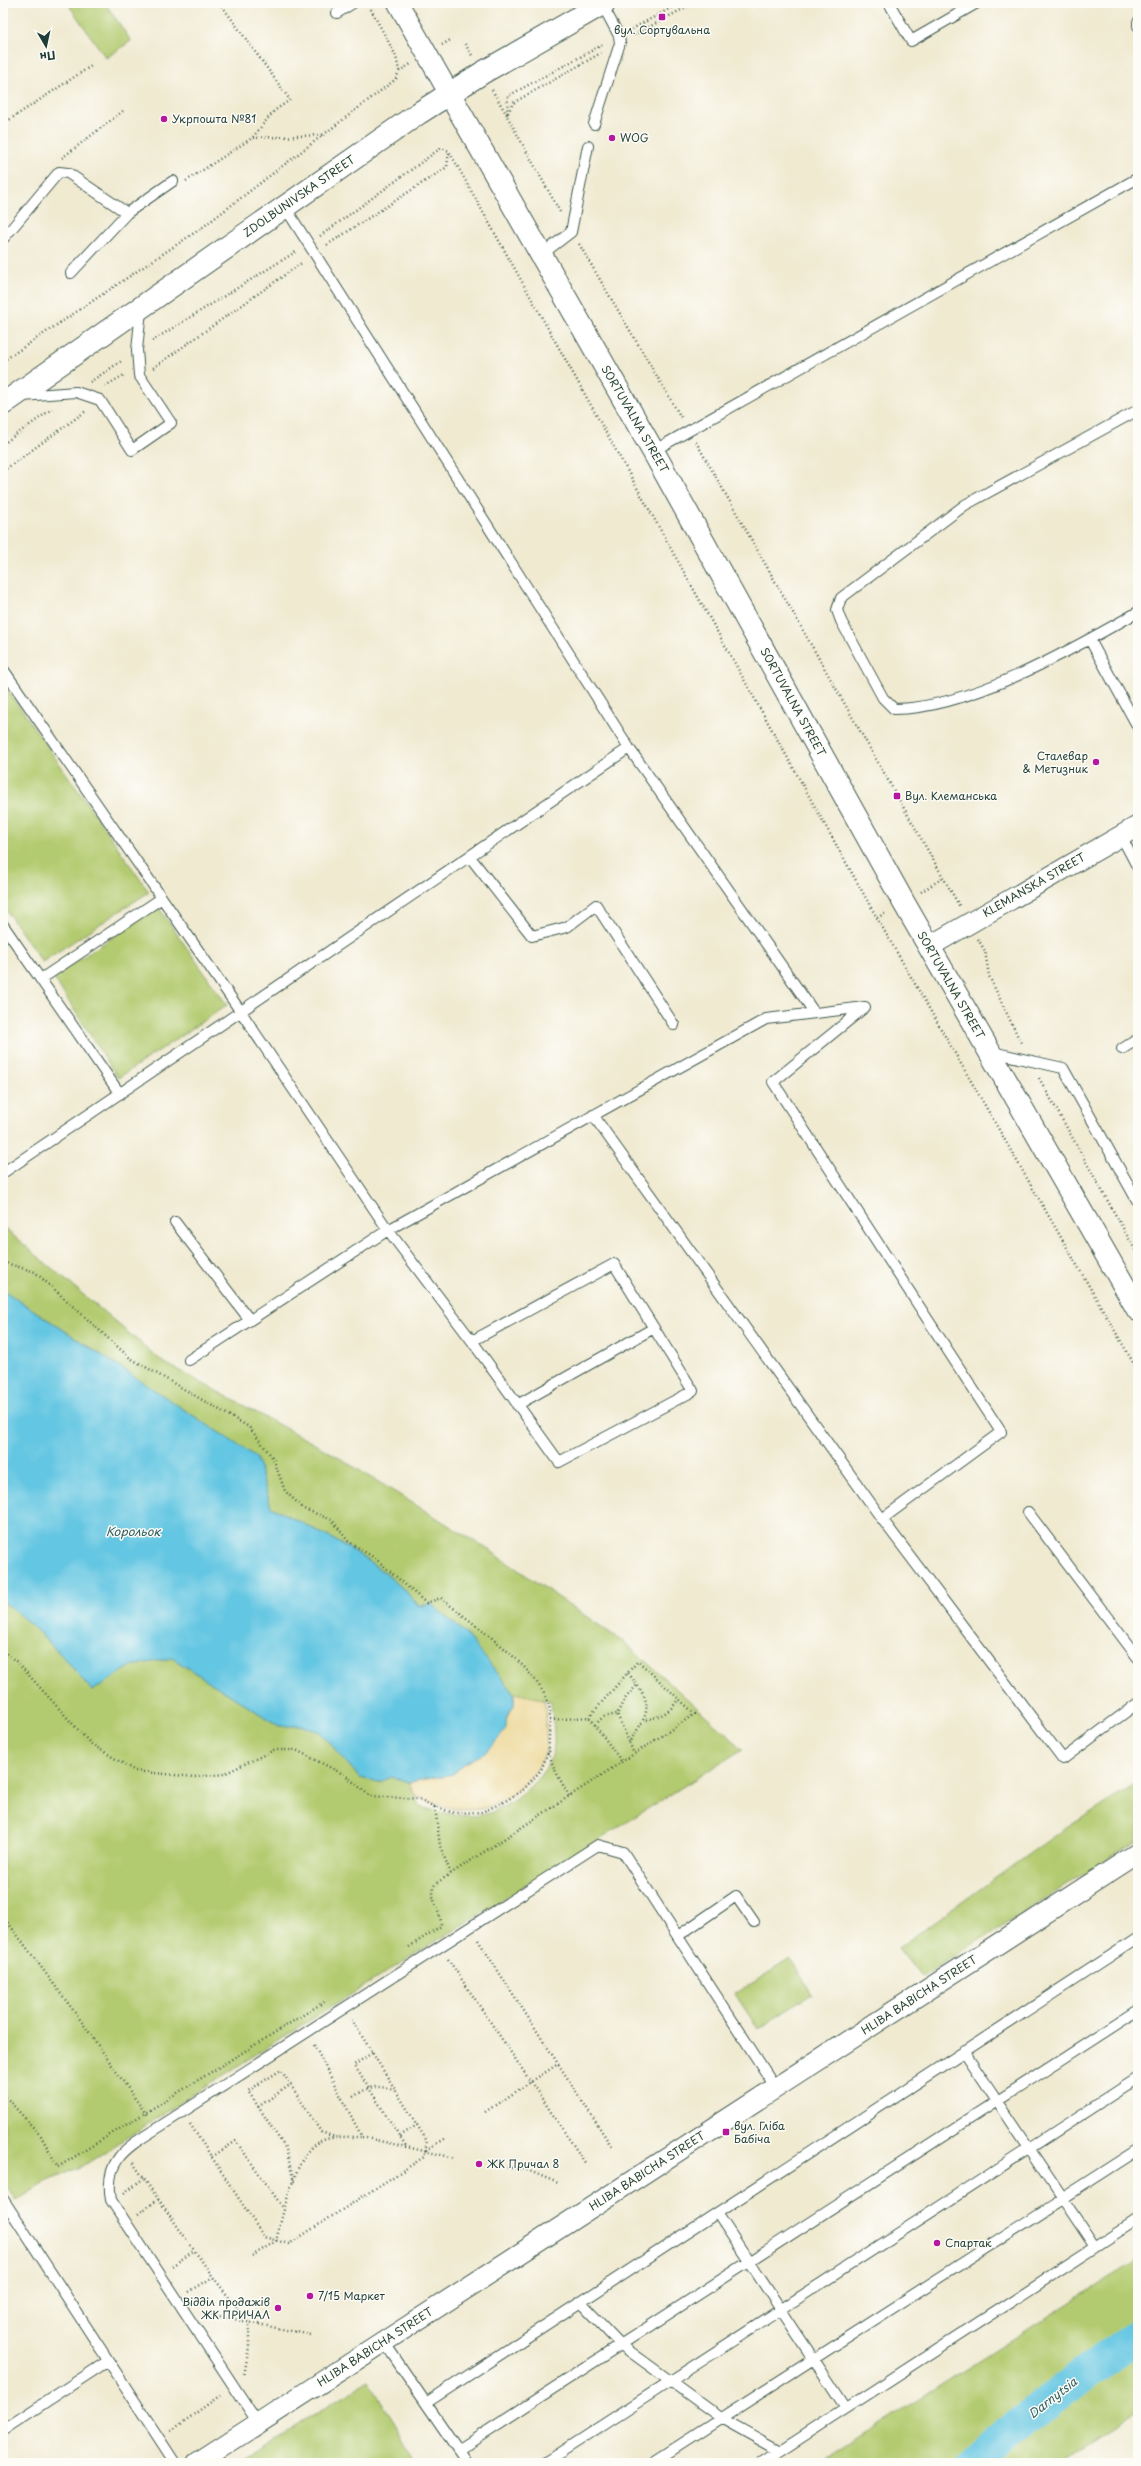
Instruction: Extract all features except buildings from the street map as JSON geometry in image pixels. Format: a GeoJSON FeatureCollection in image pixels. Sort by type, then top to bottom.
{"type":"FeatureCollection","features":[{"type":"Feature","properties":{"kind":"street"},"geometry":{"type":"LineString","coordinates":[[398,3],[449,93]]}},
{"type":"Feature","properties":{"kind":"street","name":"ZDOLBUNIVSKA STREET"},"geometry":{"type":"LineString","coordinates":[[8,400],[449,93],[603,4]]}},
{"type":"Feature","properties":{"kind":"street","name":"SORTUVALNA STREET"},"geometry":{"type":"LineString","coordinates":[[449,93],[653,451],[930,946],[1138,1310]]}},
{"type":"Feature","properties":{"kind":"street","name":"KLEMANSKA STREET"},"geometry":{"type":"LineString","coordinates":[[930,946],[1138,826]]}},
{"type":"Feature","properties":{"kind":"street","name":"HLIBA BABICHA STREET"},"geometry":{"type":"LineString","coordinates":[[197,2463],[1138,1854]]}},
{"type":"Feature","properties":{"kind":"lane"},"geometry":{"type":"LineString","coordinates":[[337,13],[353,3]]}},
{"type":"Feature","properties":{"kind":"lane"},"geometry":{"type":"LineString","coordinates":[[889,3],[910,41],[977,3]]}},
{"type":"Feature","properties":{"kind":"lane"},"geometry":{"type":"LineString","coordinates":[[594,124],[620,43],[619,36],[603,4]]}},
{"type":"Feature","properties":{"kind":"lane"},"geometry":{"type":"LineString","coordinates":[[541,255],[572,232],[588,146]]}},
{"type":"Feature","properties":{"kind":"lane"},"geometry":{"type":"LineString","coordinates":[[3,239],[59,172],[68,172],[127,213]]}},
{"type":"Feature","properties":{"kind":"lane"},"geometry":{"type":"LineString","coordinates":[[653,451],[1138,178]]}},
{"type":"Feature","properties":{"kind":"lane"},"geometry":{"type":"LineString","coordinates":[[71,274],[127,213],[173,181]]}},
{"type":"Feature","properties":{"kind":"lane"},"geometry":{"type":"LineString","coordinates":[[285,207],[629,748],[814,1012]]}},
{"type":"Feature","properties":{"kind":"lane"},"geometry":{"type":"LineString","coordinates":[[8,400],[76,392],[100,400],[132,450],[171,423],[139,375],[137,350],[141,308]]}},
{"type":"Feature","properties":{"kind":"lane"},"geometry":{"type":"LineString","coordinates":[[1138,410],[965,505],[841,598],[837,610],[841,621],[883,698],[894,709],[913,709],[989,688],[1090,640],[1138,612]]}},
{"type":"Feature","properties":{"kind":"lane"},"geometry":{"type":"LineString","coordinates":[[1090,640],[1138,727]]}},
{"type":"Feature","properties":{"kind":"lane"},"geometry":{"type":"LineString","coordinates":[[3,669],[241,1012],[388,1230],[472,1341],[559,1462],[693,1391],[614,1264],[472,1341]]}},
{"type":"Feature","properties":{"kind":"lane"},"geometry":{"type":"LineString","coordinates":[[3,1171],[4,1172],[120,1094],[629,748]]}},
{"type":"Feature","properties":{"kind":"lane"},"geometry":{"type":"LineString","coordinates":[[1120,836],[1138,868]]}},
{"type":"Feature","properties":{"kind":"lane"},"geometry":{"type":"LineString","coordinates":[[470,856],[532,936],[568,927],[596,905],[674,1026]]}},
{"type":"Feature","properties":{"kind":"lane"},"geometry":{"type":"LineString","coordinates":[[41,979],[162,898]]}},
{"type":"Feature","properties":{"kind":"lane"},"geometry":{"type":"LineString","coordinates":[[3,925],[120,1094]]}},
{"type":"Feature","properties":{"kind":"lane"},"geometry":{"type":"LineString","coordinates":[[189,1360],[249,1319],[388,1230],[766,1019],[814,1012],[865,1008],[773,1082],[1001,1432],[882,1519]]}},
{"type":"Feature","properties":{"kind":"lane"},"geometry":{"type":"LineString","coordinates":[[1122,1048],[1138,1039]]}},
{"type":"Feature","properties":{"kind":"lane"},"geometry":{"type":"LineString","coordinates":[[990,1051],[1063,1068],[1138,1202]]}},
{"type":"Feature","properties":{"kind":"lane"},"geometry":{"type":"LineString","coordinates":[[593,1115],[882,1519],[1063,1759],[1138,1703]]}},
{"type":"Feature","properties":{"kind":"lane"},"geometry":{"type":"LineString","coordinates":[[175,1222],[249,1319]]}},
{"type":"Feature","properties":{"kind":"lane"},"geometry":{"type":"LineString","coordinates":[[517,1405],[654,1328]]}},
{"type":"Feature","properties":{"kind":"lane"},"geometry":{"type":"LineString","coordinates":[[1028,1512],[1138,1658]]}},
{"type":"Feature","properties":{"kind":"lane"},"geometry":{"type":"LineString","coordinates":[[258,2423],[111,2200],[108,2186],[117,2158],[129,2146],[598,1845],[623,1852],[776,2088]]}},
{"type":"Feature","properties":{"kind":"lane"},"geometry":{"type":"LineString","coordinates":[[678,1936],[736,1896],[754,1922]]}},
{"type":"Feature","properties":{"kind":"lane"},"geometry":{"type":"LineString","coordinates":[[426,2403],[1138,1938]]}},
{"type":"Feature","properties":{"kind":"lane"},"geometry":{"type":"LineString","coordinates":[[458,2450],[1138,2010]]}},
{"type":"Feature","properties":{"kind":"lane"},"geometry":{"type":"LineString","coordinates":[[964,2051],[1095,2247]]}},
{"type":"Feature","properties":{"kind":"lane"},"geometry":{"type":"LineString","coordinates":[[544,2463],[1138,2078]]}},
{"type":"Feature","properties":{"kind":"lane"},"geometry":{"type":"LineString","coordinates":[[652,2463],[1138,2150]]}},
{"type":"Feature","properties":{"kind":"lane"},"geometry":{"type":"LineString","coordinates":[[3,2199],[174,2463]]}},
{"type":"Feature","properties":{"kind":"lane"},"geometry":{"type":"LineString","coordinates":[[717,2213],[846,2408]]}},
{"type":"Feature","properties":{"kind":"lane"},"geometry":{"type":"LineString","coordinates":[[762,2463],[1138,2219]]}},
{"type":"Feature","properties":{"kind":"lane"},"geometry":{"type":"LineString","coordinates":[[580,2302],[621,2345],[721,2418],[780,2451]]}},
{"type":"Feature","properties":{"kind":"lane"},"geometry":{"type":"LineString","coordinates":[[384,2342],[466,2463]]}},
{"type":"Feature","properties":{"kind":"lane"},"geometry":{"type":"LineString","coordinates":[[3,2430],[108,2361]]}},
{"type":"Feature","properties":{"kind":"path"},"geometry":{"type":"LineString","coordinates":[[184,183],[252,138],[274,111],[290,100],[220,3]]}},
{"type":"Feature","properties":{"kind":"path"},"geometry":{"type":"LineString","coordinates":[[3,361],[203,228],[396,79],[399,71],[396,56],[367,3]]}},
{"type":"Feature","properties":{"kind":"path"},"geometry":{"type":"LineString","coordinates":[[632,29],[680,3]]}},
{"type":"Feature","properties":{"kind":"path"},"geometry":{"type":"LineString","coordinates":[[507,116],[513,103],[694,3]]}},
{"type":"Feature","properties":{"kind":"path"},"geometry":{"type":"LineString","coordinates":[[3,124],[92,66]]}},
{"type":"Feature","properties":{"kind":"path"},"geometry":{"type":"LineString","coordinates":[[252,138],[323,135]]}},
{"type":"Feature","properties":{"kind":"path"},"geometry":{"type":"LineString","coordinates":[[321,235],[441,148],[450,151],[877,918],[1138,1371]]}},
{"type":"Feature","properties":{"kind":"path"},"geometry":{"type":"LineString","coordinates":[[3,471],[100,400],[103,388],[122,375],[145,374],[315,253],[447,167],[450,151]]}},
{"type":"Feature","properties":{"kind":"path"},"geometry":{"type":"LineString","coordinates":[[3,444],[137,350],[292,254]]}},
{"type":"Feature","properties":{"kind":"path"},"geometry":{"type":"LineString","coordinates":[[984,951],[989,976],[1029,1060],[1138,1256]]}},
{"type":"Feature","properties":{"kind":"path"},"geometry":{"type":"LineString","coordinates":[[3,1262],[35,1272],[130,1358],[249,1427],[273,1458],[285,1491],[304,1509],[332,1520],[348,1541],[376,1559],[426,1603],[442,1598],[516,1658],[538,1685],[549,1706],[549,1750],[553,1764],[569,1796]]}},
{"type":"Feature","properties":{"kind":"path"},"geometry":{"type":"LineString","coordinates":[[3,1651],[17,1662],[90,1743],[135,1771],[194,1777],[224,1774],[274,1750],[296,1750],[345,1775],[370,1796],[419,1799],[435,1807],[454,1813],[482,1812],[504,1802],[524,1789],[541,1770],[549,1750]]}},
{"type":"Feature","properties":{"kind":"path"},"geometry":{"type":"LineString","coordinates":[[403,1951],[441,1926],[441,1921],[436,1911],[432,1891],[435,1884],[695,1714],[638,1661],[589,1717],[550,1720]]}},
{"type":"Feature","properties":{"kind":"path"},"geometry":{"type":"LineString","coordinates":[[628,1673],[644,1694],[646,1720]]}},
{"type":"Feature","properties":{"kind":"path"},"geometry":{"type":"LineString","coordinates":[[634,1754],[617,1714],[624,1700],[637,1685]]}},
{"type":"Feature","properties":{"kind":"path"},"geometry":{"type":"LineString","coordinates":[[629,1742],[646,1720],[664,1715],[673,1707],[678,1699]]}},
{"type":"Feature","properties":{"kind":"path"},"geometry":{"type":"LineString","coordinates":[[595,1725],[603,1717],[617,1714]]}},
{"type":"Feature","properties":{"kind":"path"},"geometry":{"type":"LineString","coordinates":[[589,1717],[622,1762]]}},
{"type":"Feature","properties":{"kind":"path"},"geometry":{"type":"LineString","coordinates":[[435,1807],[440,1846],[451,1874]]}},
{"type":"Feature","properties":{"kind":"path"},"geometry":{"type":"LineString","coordinates":[[3,1916],[79,2018],[156,2129]]}},
{"type":"Feature","properties":{"kind":"path"},"geometry":{"type":"LineString","coordinates":[[470,1927],[612,2147]]}},
{"type":"Feature","properties":{"kind":"path"},"geometry":{"type":"LineString","coordinates":[[440,1947],[586,2164]]}},
{"type":"Feature","properties":{"kind":"path"},"geometry":{"type":"LineString","coordinates":[[3,2094],[41,2136],[58,2167],[144,2112],[325,2001]]}},
{"type":"Feature","properties":{"kind":"path"},"geometry":{"type":"LineString","coordinates":[[189,2122],[264,2237],[289,2244],[424,2158],[428,2141],[351,2020]]}},
{"type":"Feature","properties":{"kind":"path"},"geometry":{"type":"LineString","coordinates":[[307,2032],[362,2137]]}},
{"type":"Feature","properties":{"kind":"path"},"geometry":{"type":"LineString","coordinates":[[372,2053],[354,2065],[406,2146]]}},
{"type":"Feature","properties":{"kind":"path"},"geometry":{"type":"LineString","coordinates":[[485,2112],[558,2064]]}},
{"type":"Feature","properties":{"kind":"path"},"geometry":{"type":"LineString","coordinates":[[294,2182],[286,2149],[248,2091],[281,2070],[321,2132],[335,2137]]}},
{"type":"Feature","properties":{"kind":"path"},"geometry":{"type":"LineString","coordinates":[[258,2106],[290,2085]]}},
{"type":"Feature","properties":{"kind":"path"},"geometry":{"type":"LineString","coordinates":[[353,2097],[368,2087],[384,2086],[396,2092]]}},
{"type":"Feature","properties":{"kind":"path"},"geometry":{"type":"LineString","coordinates":[[400,2136],[417,2125]]}},
{"type":"Feature","properties":{"kind":"path"},"geometry":{"type":"LineString","coordinates":[[252,2256],[276,2241],[284,2209],[301,2159],[314,2144],[335,2137],[362,2137],[426,2150],[455,2158]]}},
{"type":"Feature","properties":{"kind":"path"},"geometry":{"type":"LineString","coordinates":[[426,2150],[445,2138]]}},
{"type":"Feature","properties":{"kind":"path"},"geometry":{"type":"LineString","coordinates":[[212,2157],[236,2141],[284,2209]]}},
{"type":"Feature","properties":{"kind":"path"},"geometry":{"type":"LineString","coordinates":[[130,2159],[213,2277],[249,2323],[249,2347],[243,2380]]}},
{"type":"Feature","properties":{"kind":"path"},"geometry":{"type":"LineString","coordinates":[[504,2167],[527,2170],[558,2183]]}},
{"type":"Feature","properties":{"kind":"path"},"geometry":{"type":"LineString","coordinates":[[124,2193],[144,2178]]}},
{"type":"Feature","properties":{"kind":"path"},"geometry":{"type":"LineString","coordinates":[[138,2214],[159,2199]]}},
{"type":"Feature","properties":{"kind":"path"},"geometry":{"type":"LineString","coordinates":[[172,2266],[195,2250]]}},
{"type":"Feature","properties":{"kind":"path"},"geometry":{"type":"LineString","coordinates":[[189,2292],[213,2277]]}},
{"type":"Feature","properties":{"kind":"path"},"geometry":{"type":"LineString","coordinates":[[203,2313],[310,2335]]}},
{"type":"Feature","properties":{"kind":"path"},"geometry":{"type":"LineString","coordinates":[[159,2439],[223,2394]]}},
{"type":"Feature","properties":{"kind":"green space"},"geometry":{"type":"Polygon","coordinates":[[[76,3],[105,3],[131,41],[106,58],[70,7],[76,3]]]}},
{"type":"Feature","properties":{"kind":"green space"},"geometry":{"type":"Polygon","coordinates":[[[3,683],[149,892],[42,962],[3,906],[3,683]]]}},
{"type":"Feature","properties":{"kind":"green space"},"geometry":{"type":"Polygon","coordinates":[[[158,907],[227,1005],[118,1078],[53,977],[158,907]]]}},
{"type":"Feature","properties":{"kind":"green space"},"geometry":{"type":"Polygon","coordinates":[[[3,1227],[163,1362],[333,1454],[492,1552],[625,1643],[743,1749],[261,2051],[83,2166],[46,2182],[16,2201],[3,2180],[3,1601],[50,1643],[92,1691],[131,1666],[172,1658],[279,1726],[303,1726],[320,1732],[360,1778],[379,1782],[392,1777],[409,1782],[420,1807],[450,1814],[473,1816],[492,1812],[503,1807],[526,1790],[537,1780],[545,1769],[551,1758],[554,1747],[554,1730],[551,1701],[514,1693],[464,1632],[431,1604],[419,1606],[388,1575],[351,1549],[271,1507],[256,1457],[3,1290],[3,1227]]]}},
{"type":"Feature","properties":{"kind":"green space"},"geometry":{"type":"Polygon","coordinates":[[[1138,1782],[1138,1840],[921,1977],[898,1948],[1054,1836],[1138,1782]]]}},
{"type":"Feature","properties":{"kind":"green space"},"geometry":{"type":"Polygon","coordinates":[[[790,1959],[812,1994],[758,2029],[735,1994],[790,1959]]]}},
{"type":"Feature","properties":{"kind":"green space"},"geometry":{"type":"Polygon","coordinates":[[[1138,2259],[1138,2410],[1058,2463],[824,2463],[827,2458],[1138,2259]]]}},
{"type":"Feature","properties":{"kind":"green space"},"geometry":{"type":"Polygon","coordinates":[[[369,2381],[419,2463],[234,2463],[369,2381]]]}},
{"type":"Feature","properties":{"kind":"sand"},"geometry":{"type":"Polygon","coordinates":[[[514,1693],[543,1699],[545,1706],[546,1750],[542,1760],[529,1779],[511,1795],[491,1806],[480,1809],[455,1809],[415,1796],[409,1782],[453,1774],[465,1763],[485,1753],[514,1706],[514,1693]]]}},
{"type":"Feature","properties":{"kind":"water","name":"Корольок"},"geometry":{"type":"Polygon","coordinates":[[[3,1290],[256,1457],[271,1507],[350,1549],[387,1575],[419,1606],[431,1604],[464,1632],[514,1693],[514,1706],[507,1715],[506,1728],[501,1736],[485,1753],[465,1763],[453,1774],[409,1782],[392,1777],[379,1782],[360,1778],[320,1732],[303,1726],[279,1726],[172,1658],[131,1666],[92,1691],[50,1643],[3,1601],[3,1290]]]}},
{"type":"Feature","properties":{"kind":"waterway","name":"Darnytsia"},"geometry":{"type":"LineString","coordinates":[[971,2463],[1084,2374],[1138,2336]]}},
{"type":"Feature","properties":{"kind":"place","name":"вул. Сортувальна"},"geometry":{"type":"Point","coordinates":[662,17]}},
{"type":"Feature","properties":{"kind":"place","name":"Укрпошта №81"},"geometry":{"type":"Point","coordinates":[164,119]}},
{"type":"Feature","properties":{"kind":"place","name":"WOG"},"geometry":{"type":"Point","coordinates":[612,138]}},
{"type":"Feature","properties":{"kind":"place","name":"Сталевар & Метизник"},"geometry":{"type":"Point","coordinates":[1096,762]}},
{"type":"Feature","properties":{"kind":"place","name":"Вул. Клеманська"},"geometry":{"type":"Point","coordinates":[897,796]}},
{"type":"Feature","properties":{"kind":"place","name":"вул. Гліба Бабіча"},"geometry":{"type":"Point","coordinates":[726,2132]}},
{"type":"Feature","properties":{"kind":"place","name":"ЖК Причал 8"},"geometry":{"type":"Point","coordinates":[479,2164]}},
{"type":"Feature","properties":{"kind":"place","name":"Спартак"},"geometry":{"type":"Point","coordinates":[937,2243]}},
{"type":"Feature","properties":{"kind":"place","name":"7/15 Маркет"},"geometry":{"type":"Point","coordinates":[310,2296]}},
{"type":"Feature","properties":{"kind":"place","name":"Відділ продажів ЖК ПРИЧАЛ"},"geometry":{"type":"Point","coordinates":[278,2308]}}]}
